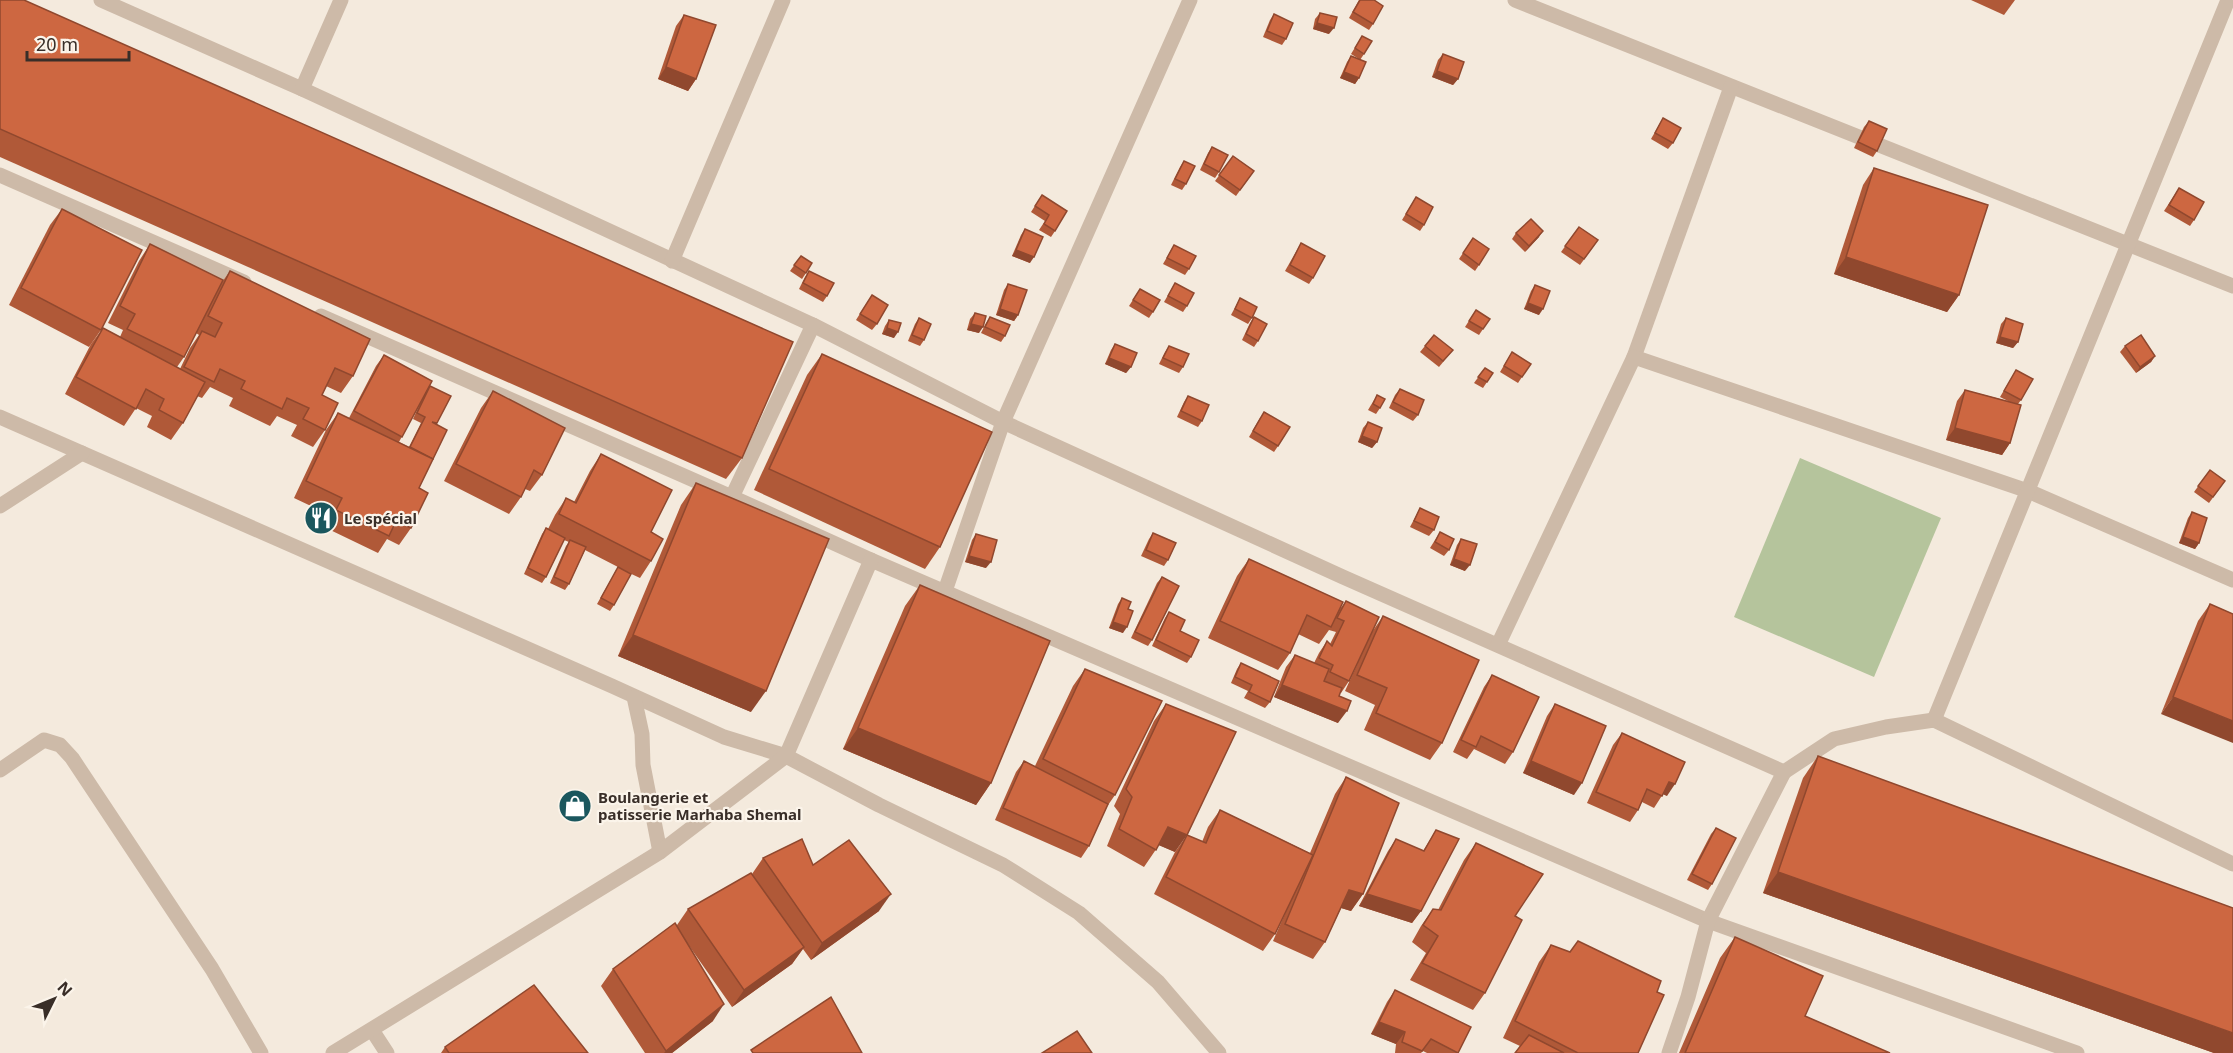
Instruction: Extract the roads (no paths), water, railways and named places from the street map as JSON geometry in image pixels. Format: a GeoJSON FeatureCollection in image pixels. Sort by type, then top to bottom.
{"type":"FeatureCollection","features":[{"type":"Feature","properties":{"kind":"street"},"geometry":{"type":"LineString","coordinates":[[101,0],[302,89],[813,325],[1004,422],[1332,572],[1784,772]]}},
{"type":"Feature","properties":{"kind":"street"},"geometry":{"type":"LineString","coordinates":[[302,89],[341,0]]}},
{"type":"Feature","properties":{"kind":"street"},"geometry":{"type":"LineString","coordinates":[[672,261],[783,0]]}},
{"type":"Feature","properties":{"kind":"street"},"geometry":{"type":"LineString","coordinates":[[945,591],[1004,422],[1190,0]]}},
{"type":"Feature","properties":{"kind":"street"},"geometry":{"type":"LineString","coordinates":[[1515,0],[1533,3],[1731,87],[2233,286]]}},
{"type":"Feature","properties":{"kind":"street"},"geometry":{"type":"LineString","coordinates":[[1934,720],[2228,0]]}},
{"type":"Feature","properties":{"kind":"street"},"geometry":{"type":"LineString","coordinates":[[1498,645],[1634,357],[1731,87]]}},
{"type":"Feature","properties":{"kind":"street"},"geometry":{"type":"LineString","coordinates":[[0,175],[262,290]]}},
{"type":"Feature","properties":{"kind":"street"},"geometry":{"type":"LineString","coordinates":[[306,309],[871,560],[1708,921],[2078,1053]]}},
{"type":"Feature","properties":{"kind":"street"},"geometry":{"type":"LineString","coordinates":[[732,497],[813,325]]}},
{"type":"Feature","properties":{"kind":"street"},"geometry":{"type":"LineString","coordinates":[[1634,357],[2028,491],[2233,580]]}},
{"type":"Feature","properties":{"kind":"street"},"geometry":{"type":"LineString","coordinates":[[0,417],[724,737],[786,756],[879,805],[1003,865],[1079,913],[1158,982],[1218,1053]]}},
{"type":"Feature","properties":{"kind":"street"},"geometry":{"type":"LineString","coordinates":[[0,506],[81,453]]}},
{"type":"Feature","properties":{"kind":"street"},"geometry":{"type":"LineString","coordinates":[[333,1053],[660,852],[786,756],[871,560]]}},
{"type":"Feature","properties":{"kind":"street"},"geometry":{"type":"LineString","coordinates":[[634,697],[642,734],[643,765],[660,852]]}},
{"type":"Feature","properties":{"kind":"street"},"geometry":{"type":"LineString","coordinates":[[1669,1053],[1688,998],[1708,921],[1784,772],[1834,739],[1934,720],[2233,864]]}},
{"type":"Feature","properties":{"kind":"street"},"geometry":{"type":"LineString","coordinates":[[0,770],[44,740],[60,745],[72,758],[212,969],[261,1053]]}},
{"type":"Feature","properties":{"kind":"street"},"geometry":{"type":"LineString","coordinates":[[372,1030],[387,1053]]}},
{"type":"Feature","properties":{"kind":"place","name":"Le spécial"},"geometry":{"type":"Point","coordinates":[321,518]}},
{"type":"Feature","properties":{"kind":"place","name":"Boulangerie et patisserie Marhaba Shemal"},"geometry":{"type":"Point","coordinates":[575,806]}}]}
